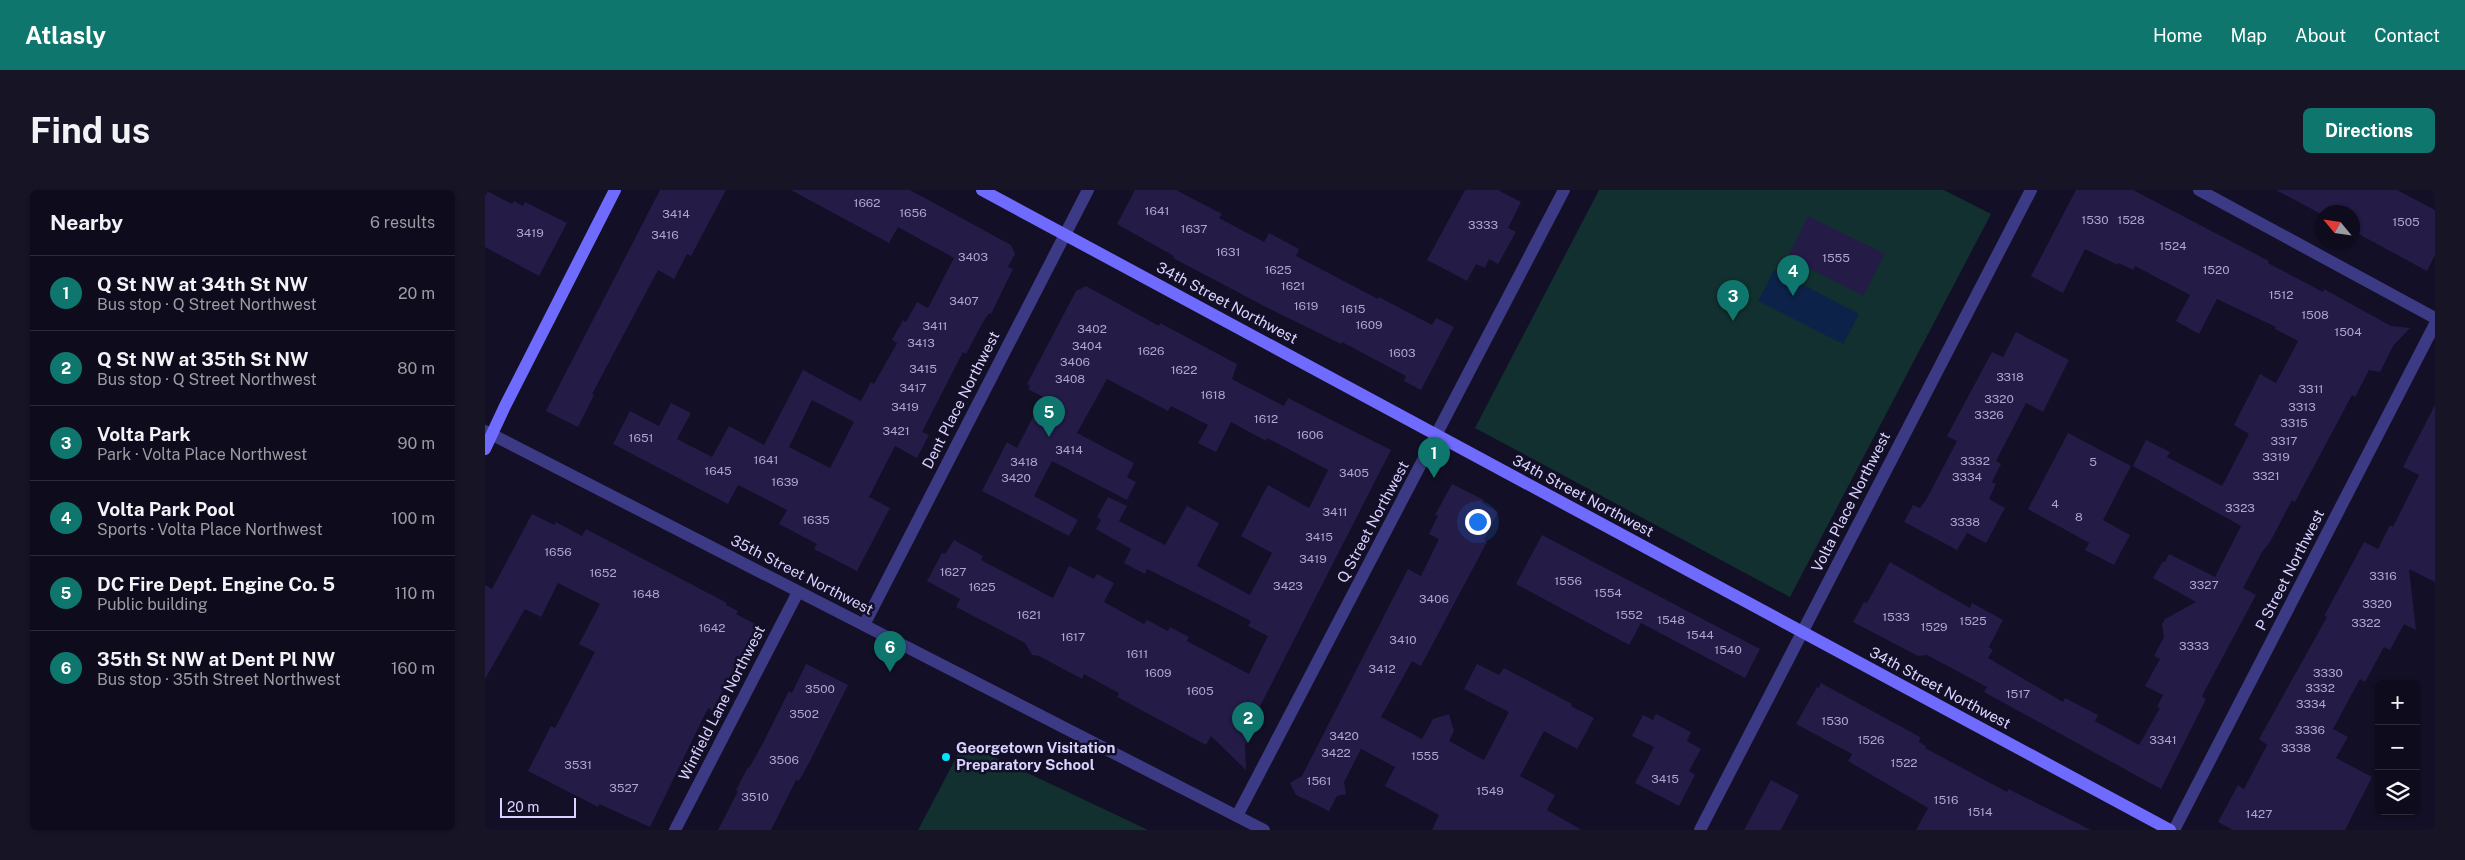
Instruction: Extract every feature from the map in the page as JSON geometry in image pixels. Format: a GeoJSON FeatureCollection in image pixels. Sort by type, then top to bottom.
{"type":"FeatureCollection","features":[{"type":"Feature","properties":{"kind":"street"},"geometry":{"type":"LineString","coordinates":[[485,449],[488,432],[615,190]]}},
{"type":"Feature","properties":{"kind":"street","name":"34th Street Northwest"},"geometry":{"type":"LineString","coordinates":[[982,190],[2170,830]]}},
{"type":"Feature","properties":{"kind":"street","name":"Dent Place Northwest"},"geometry":{"type":"LineString","coordinates":[[864,625],[1088,190]]}},
{"type":"Feature","properties":{"kind":"street","name":"Q Street Northwest"},"geometry":{"type":"LineString","coordinates":[[1237,816],[1564,190]]}},
{"type":"Feature","properties":{"kind":"street","name":"Volta Place Northwest"},"geometry":{"type":"LineString","coordinates":[[1700,830],[2031,190]]}},
{"type":"Feature","properties":{"kind":"street"},"geometry":{"type":"LineString","coordinates":[[2199,190],[2435,318]]}},
{"type":"Feature","properties":{"kind":"street","name":"P Street Northwest"},"geometry":{"type":"LineString","coordinates":[[2174,830],[2435,324]]}},
{"type":"Feature","properties":{"kind":"street","name":"35th Street Northwest"},"geometry":{"type":"LineString","coordinates":[[488,432],[1264,830]]}},
{"type":"Feature","properties":{"kind":"street","name":"Winfield Lane Northwest"},"geometry":{"type":"LineString","coordinates":[[675,830],[798,592]]}},
{"type":"Feature","properties":{"kind":"green space"},"geometry":{"type":"Polygon","coordinates":[[[1599,190],[1944,190],[1991,214],[1790,597],[1475,428],[1599,190]]]}},
{"type":"Feature","properties":{"kind":"green space"},"geometry":{"type":"Polygon","coordinates":[[[964,743],[1148,830],[918,830],[964,743]]]}},
{"type":"Feature","properties":{"kind":"water"},"geometry":{"type":"Polygon","coordinates":[[[1774,270],[1859,314],[1843,344],[1758,301],[1774,270]]]}},
{"type":"Feature","properties":{"kind":"building"},"geometry":{"type":"Polygon","coordinates":[[[485,190],[512,204],[514,201],[523,206],[525,202],[567,223],[539,276],[485,247],[485,190]]]}},
{"type":"Feature","properties":{"kind":"building"},"geometry":{"type":"Polygon","coordinates":[[[660,190],[726,190],[691,256],[687,254],[674,279],[658,270],[592,394],[594,395],[578,427],[546,411],[660,190]]]}},
{"type":"Feature","properties":{"kind":"building"},"geometry":{"type":"Polygon","coordinates":[[[791,190],[910,190],[1011,245],[1015,254],[1008,267],[1013,269],[991,314],[989,313],[983,322],[966,354],[963,352],[922,432],[929,435],[917,458],[895,446],[869,497],[890,508],[857,571],[814,549],[817,544],[779,524],[787,510],[738,485],[728,504],[613,444],[630,411],[659,426],[671,403],[691,413],[677,439],[712,457],[729,426],[764,445],[803,370],[861,401],[871,382],[874,384],[897,343],[892,340],[903,320],[906,322],[917,302],[928,308],[954,258],[898,227],[889,243],[791,190]],[[812,400],[789,447],[830,468],[854,422],[812,400]]]}},
{"type":"Feature","properties":{"kind":"building"},"geometry":{"type":"Polygon","coordinates":[[[1135,190],[1176,190],[1222,214],[1219,218],[1264,242],[1269,233],[1299,249],[1296,256],[1378,299],[1379,297],[1432,325],[1436,318],[1454,327],[1421,390],[1404,381],[1406,376],[1342,342],[1341,344],[1266,307],[1173,258],[1174,256],[1117,224],[1135,190]]]}},
{"type":"Feature","properties":{"kind":"building"},"geometry":{"type":"Polygon","coordinates":[[[1465,190],[1498,190],[1521,202],[1508,228],[1516,232],[1498,264],[1489,259],[1485,268],[1476,264],[1467,281],[1427,260],[1465,190]]]}},
{"type":"Feature","properties":{"kind":"building"},"geometry":{"type":"Polygon","coordinates":[[[2076,190],[2133,190],[2269,261],[2268,263],[2323,292],[2324,289],[2391,326],[2410,328],[2393,346],[2380,372],[2369,370],[2355,397],[2352,395],[2295,502],[2292,500],[2270,542],[2262,552],[2243,588],[2256,595],[2202,696],[2206,699],[2161,789],[1984,692],[1987,687],[1927,655],[1918,656],[1853,622],[1864,602],[1867,603],[1890,562],[1970,608],[1972,603],[2003,620],[1989,647],[1993,650],[1988,658],[2063,702],[2065,698],[2098,715],[2095,721],[2139,745],[2160,708],[2157,707],[2163,695],[2145,686],[2160,659],[2154,656],[2164,637],[2162,624],[2165,619],[2196,602],[2153,578],[2169,554],[2215,577],[2241,526],[2133,466],[2146,440],[2170,452],[2167,457],[2222,486],[2249,434],[2234,425],[2260,374],[2276,383],[2298,341],[2275,329],[2276,327],[2217,299],[2199,334],[2176,321],[2190,295],[2135,266],[2133,270],[2119,263],[2118,265],[2085,249],[2063,293],[2031,276],[2076,190]]]}},
{"type":"Feature","properties":{"kind":"building"},"geometry":{"type":"Polygon","coordinates":[[[2276,190],[2397,190],[2435,210],[2435,255],[2427,271],[2360,235],[2360,205],[2315,205],[2315,211],[2276,190]]]}},
{"type":"Feature","properties":{"kind":"building"},"geometry":{"type":"Polygon","coordinates":[[[1808,216],[1885,254],[1863,296],[1788,257],[1808,216]]]}},
{"type":"Feature","properties":{"kind":"building"},"geometry":{"type":"Polygon","coordinates":[[[1086,286],[1159,326],[1160,323],[1237,364],[1232,379],[1284,406],[1288,398],[1391,450],[1254,718],[1257,723],[1245,745],[1246,770],[1211,736],[1206,745],[1117,697],[1119,693],[1084,674],[1082,679],[1039,656],[1032,655],[1025,643],[956,607],[960,599],[927,581],[942,553],[945,554],[954,540],[983,556],[981,560],[1053,598],[1069,566],[1094,579],[1097,574],[1114,583],[1104,602],[1144,624],[1147,620],[1168,631],[1170,627],[1189,637],[1187,641],[1249,674],[1268,636],[1248,626],[1251,621],[1210,600],[1147,569],[1145,574],[1124,563],[1131,549],[1096,529],[1101,520],[1097,517],[1108,497],[1127,506],[1119,521],[1165,545],[1187,506],[1219,523],[1197,566],[1250,595],[1272,553],[1241,536],[1268,485],[1309,508],[1328,470],[1267,438],[1266,441],[1231,422],[1216,452],[1198,443],[1208,425],[1171,406],[1168,411],[1107,379],[1077,433],[1134,463],[1127,477],[1136,482],[1127,500],[1052,461],[1034,496],[1078,520],[1069,536],[982,491],[1007,442],[1017,448],[1043,397],[1028,389],[1030,386],[1027,384],[1076,291],[1086,286]]]}},
{"type":"Feature","properties":{"kind":"building"},"geometry":{"type":"Polygon","coordinates":[[[2016,332],[2069,360],[2043,412],[2026,403],[1996,461],[2001,464],[1992,482],[1996,484],[1989,499],[2005,508],[1986,543],[1967,533],[1957,550],[1904,522],[1913,505],[1920,508],[1926,500],[1957,441],[1947,436],[1992,352],[2003,357],[2016,332]]]}},
{"type":"Feature","properties":{"kind":"building"},"geometry":{"type":"Polygon","coordinates":[[[2435,405],[2435,582],[2409,569],[2416,630],[2404,624],[2390,650],[2384,647],[2365,682],[2360,679],[2333,729],[2348,737],[2336,758],[2372,777],[2345,830],[2233,830],[2218,822],[2238,785],[2244,789],[2267,745],[2259,739],[2327,617],[2324,616],[2364,542],[2378,549],[2390,525],[2393,527],[2419,475],[2403,467],[2435,405]]]}},
{"type":"Feature","properties":{"kind":"building"},"geometry":{"type":"Polygon","coordinates":[[[2068,433],[2131,466],[2103,520],[2130,535],[2114,565],[2085,550],[2089,543],[2028,509],[2068,433]]]}},
{"type":"Feature","properties":{"kind":"building"},"geometry":{"type":"Polygon","coordinates":[[[1452,484],[1484,500],[1482,503],[1498,512],[1484,540],[1487,542],[1421,666],[1412,661],[1381,717],[1422,739],[1433,719],[1449,714],[1454,731],[1449,741],[1484,760],[1509,712],[1464,689],[1477,664],[1499,675],[1504,668],[1572,704],[1571,706],[1594,718],[1577,749],[1544,731],[1520,776],[1555,795],[1547,810],[1582,830],[1432,830],[1439,815],[1385,786],[1395,767],[1361,749],[1344,782],[1346,794],[1337,796],[1329,811],[1296,795],[1290,783],[1302,776],[1408,569],[1421,576],[1439,539],[1429,534],[1438,516],[1435,515],[1452,484]]]}},
{"type":"Feature","properties":{"kind":"building"},"geometry":{"type":"Polygon","coordinates":[[[532,514],[554,525],[556,522],[582,536],[586,529],[727,603],[726,605],[738,611],[736,614],[757,625],[712,711],[708,708],[650,827],[599,804],[598,807],[528,771],[551,726],[555,728],[595,652],[579,644],[600,604],[558,583],[541,617],[525,609],[485,679],[485,585],[492,589],[532,514]]]}},
{"type":"Feature","properties":{"kind":"building"},"geometry":{"type":"Polygon","coordinates":[[[1542,535],[1760,649],[1745,678],[1641,623],[1629,645],[1516,584],[1542,535]]]}},
{"type":"Feature","properties":{"kind":"building"},"geometry":{"type":"Polygon","coordinates":[[[806,664],[848,685],[810,761],[799,781],[796,780],[771,830],[718,830],[748,767],[763,743],[789,691],[792,693],[806,664]]]}},
{"type":"Feature","properties":{"kind":"building"},"geometry":{"type":"Polygon","coordinates":[[[1821,683],[1920,737],[1919,742],[1926,746],[1925,748],[2007,792],[2008,789],[2091,830],[1916,830],[1928,808],[1848,761],[1852,754],[1796,724],[1821,683]]]}},
{"type":"Feature","properties":{"kind":"building"},"geometry":{"type":"Polygon","coordinates":[[[1656,714],[1691,732],[1687,741],[1701,749],[1689,771],[1695,775],[1679,806],[1635,783],[1654,747],[1632,736],[1643,715],[1653,720],[1656,714]]]}},
{"type":"Feature","properties":{"kind":"building"},"geometry":{"type":"Polygon","coordinates":[[[1771,780],[1799,795],[1781,830],[1744,830],[1771,780]]]}},
{"type":"Feature","properties":{"kind":"place","name":"Volta Park Pool"},"geometry":{"type":"Point","coordinates":[1793,296]}},
{"type":"Feature","properties":{"kind":"place","name":"Volta Park"},"geometry":{"type":"Point","coordinates":[1733,321]}},
{"type":"Feature","properties":{"kind":"place","name":"DC Fire Dept. Engine Co. 5"},"geometry":{"type":"Point","coordinates":[1049,437]}},
{"type":"Feature","properties":{"kind":"place","name":"Q St NW at 34th St NW"},"geometry":{"type":"Point","coordinates":[1434,478]}},
{"type":"Feature","properties":{"kind":"place","name":"35th St NW at Dent Pl NW"},"geometry":{"type":"Point","coordinates":[890,672]}},
{"type":"Feature","properties":{"kind":"place","name":"Q St NW at 35th St NW"},"geometry":{"type":"Point","coordinates":[1248,743]}},
{"type":"Feature","properties":{"kind":"place","name":"Georgetown Visitation Preparatory School"},"geometry":{"type":"Point","coordinates":[946,757]}}]}
